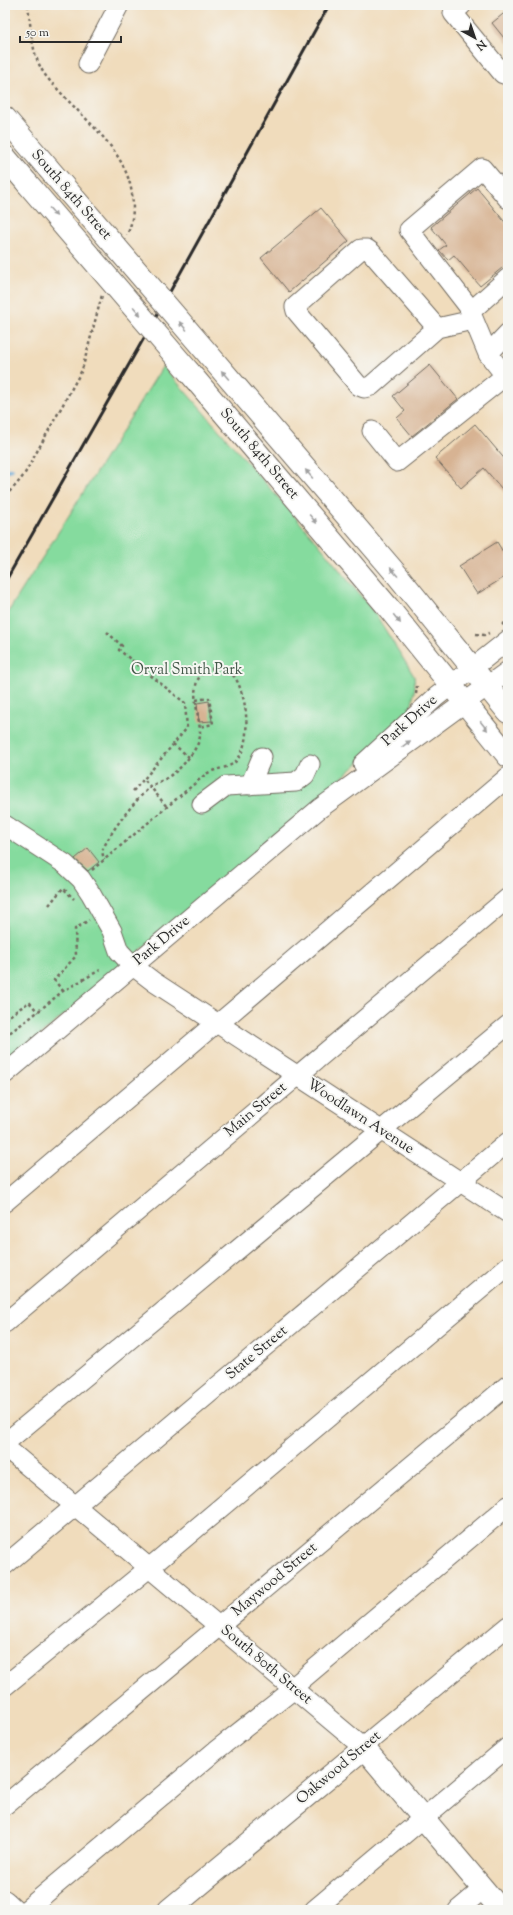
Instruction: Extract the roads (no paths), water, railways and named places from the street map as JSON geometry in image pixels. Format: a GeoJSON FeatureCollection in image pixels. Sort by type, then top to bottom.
{"type":"FeatureCollection","features":[{"type":"Feature","properties":{"kind":"main road","name":"South 84th Street"},"geometry":{"type":"LineString","coordinates":[[5,118],[398,576],[508,712]]}},
{"type":"Feature","properties":{"kind":"main road","name":"South 84th Street"},"geometry":{"type":"LineString","coordinates":[[5,157],[384,602],[508,756]]}},
{"type":"Feature","properties":{"kind":"main road","name":"South 80th Street"},"geometry":{"type":"LineString","coordinates":[[364,1748],[501,1910]]}},
{"type":"Feature","properties":{"kind":"main road","name":"Oakwood Street"},"geometry":{"type":"LineString","coordinates":[[169,1910],[364,1748]]}},
{"type":"Feature","properties":{"kind":"street"},"geometry":{"type":"LineString","coordinates":[[88,64],[119,5]]}},
{"type":"Feature","properties":{"kind":"street"},"geometry":{"type":"LineString","coordinates":[[462,5],[453,13],[504,74]]}},
{"type":"Feature","properties":{"kind":"street"},"geometry":{"type":"LineString","coordinates":[[372,431],[397,462],[506,378],[488,354],[468,306],[409,230],[482,168],[508,199]]}},
{"type":"Feature","properties":{"kind":"street"},"geometry":{"type":"LineString","coordinates":[[437,328],[367,249],[361,249],[295,307],[296,312],[359,386],[364,388],[371,386],[437,328],[472,316],[508,278]]}},
{"type":"Feature","properties":{"kind":"street"},"geometry":{"type":"LineString","coordinates":[[488,354],[508,333]]}},
{"type":"Feature","properties":{"kind":"street","name":"Park Drive"},"geometry":{"type":"LineString","coordinates":[[319,809],[386,742],[450,685],[473,667],[501,632]]}},
{"type":"Feature","properties":{"kind":"street","name":"Park Drive"},"geometry":{"type":"LineString","coordinates":[[5,1074],[319,809],[508,671]]}},
{"type":"Feature","properties":{"kind":"street"},"geometry":{"type":"LineString","coordinates":[[250,785],[262,757]]}},
{"type":"Feature","properties":{"kind":"street"},"geometry":{"type":"LineString","coordinates":[[202,804],[226,786],[296,782],[305,775],[310,764]]}},
{"type":"Feature","properties":{"kind":"street"},"geometry":{"type":"LineString","coordinates":[[5,1202],[508,777]]}},
{"type":"Feature","properties":{"kind":"street","name":"Woodlawn Avenue"},"geometry":{"type":"LineString","coordinates":[[5,825],[65,864],[80,879],[102,912],[112,931],[118,951],[133,966],[154,982],[508,1213]]}},
{"type":"Feature","properties":{"kind":"street","name":"Main Street"},"geometry":{"type":"LineString","coordinates":[[5,1323],[508,898]]}},
{"type":"Feature","properties":{"kind":"street"},"geometry":{"type":"LineString","coordinates":[[5,1443],[508,1025]]}},
{"type":"Feature","properties":{"kind":"street","name":"State Street"},"geometry":{"type":"LineString","coordinates":[[5,1565],[508,1142]]}},
{"type":"Feature","properties":{"kind":"street"},"geometry":{"type":"LineString","coordinates":[[5,1686],[149,1568],[508,1266]]}},
{"type":"Feature","properties":{"kind":"street","name":"Maywood Street"},"geometry":{"type":"LineString","coordinates":[[5,1805],[508,1385]]}},
{"type":"Feature","properties":{"kind":"street","name":"South 80th Street"},"geometry":{"type":"LineString","coordinates":[[5,1447],[364,1748]]}},
{"type":"Feature","properties":{"kind":"street"},"geometry":{"type":"LineString","coordinates":[[26,1910],[214,1752],[293,1688],[508,1506]]}},
{"type":"Feature","properties":{"kind":"street","name":"Oakwood Street"},"geometry":{"type":"LineString","coordinates":[[364,1748],[373,1738],[508,1626]]}},
{"type":"Feature","properties":{"kind":"street"},"geometry":{"type":"LineString","coordinates":[[314,1910],[508,1747]]}},
{"type":"Feature","properties":{"kind":"street"},"geometry":{"type":"LineString","coordinates":[[458,1910],[483,1889]]}},
{"type":"Feature","properties":{"kind":"street"},"geometry":{"type":"LineString","coordinates":[[5,1900],[16,1910]]}},
{"type":"Feature","properties":{"kind":"waterway"},"geometry":{"type":"LineString","coordinates":[[5,471],[12,469]]}},
{"type":"Feature","properties":{"kind":"railway"},"geometry":{"type":"LineString","coordinates":[[5,582],[152,324],[329,5]]}},
{"type":"Feature","properties":{"kind":"park label","name":"Orval Smith Park"},"geometry":{"type":"Point","coordinates":[187,670]}}]}
